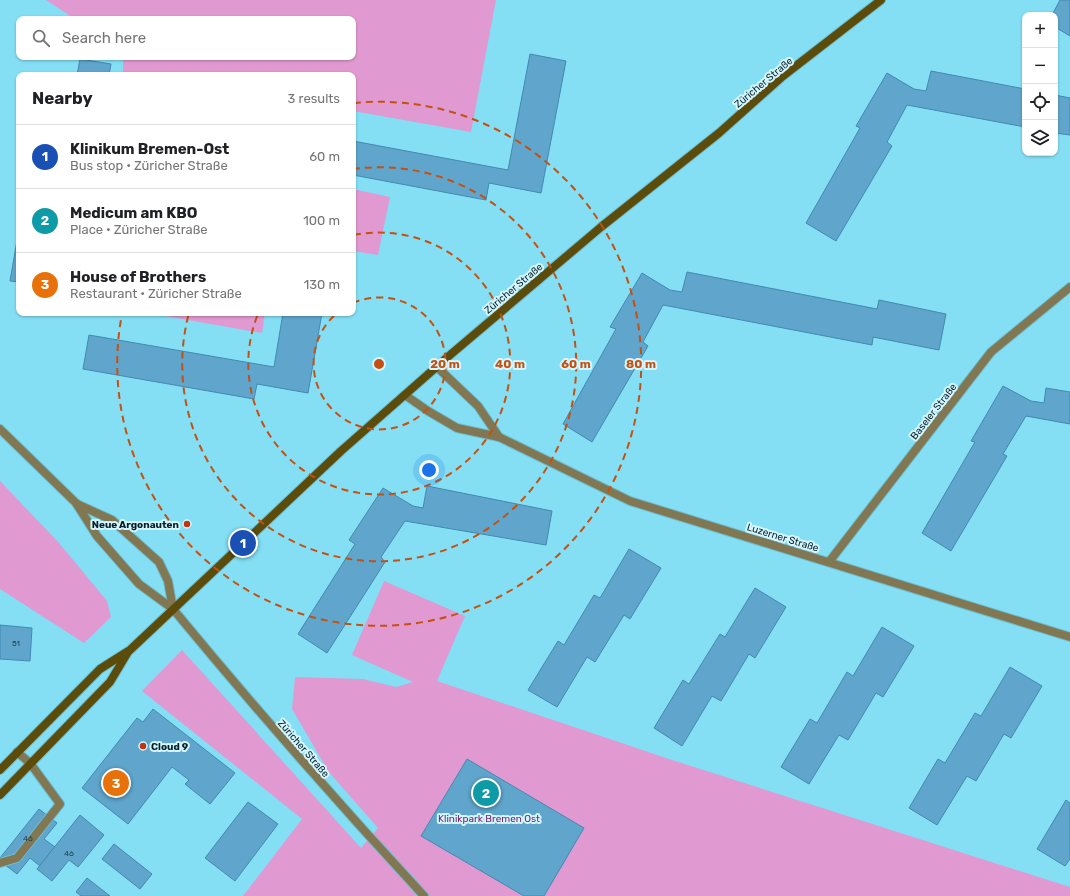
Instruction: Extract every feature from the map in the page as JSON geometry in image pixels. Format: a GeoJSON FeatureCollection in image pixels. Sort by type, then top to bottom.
{"type":"FeatureCollection","features":[{"type":"Feature","properties":{"kind":"main road","name":"Züricher Straße"},"geometry":{"type":"LineString","coordinates":[[0,770],[100,669],[130,650],[341,451],[437,367],[601,227],[719,133],[783,76],[881,0]]}},
{"type":"Feature","properties":{"kind":"main road","name":"Züricher Straße"},"geometry":{"type":"LineString","coordinates":[[0,795],[110,682],[130,650]]}},
{"type":"Feature","properties":{"kind":"street","name":"Baseler Straße"},"geometry":{"type":"LineString","coordinates":[[829,562],[991,352],[1070,287]]}},
{"type":"Feature","properties":{"kind":"street","name":"Luzerner Straße"},"geometry":{"type":"LineString","coordinates":[[437,367],[478,406],[499,437]]}},
{"type":"Feature","properties":{"kind":"street","name":"Luzerner Straße"},"geometry":{"type":"LineString","coordinates":[[405,395],[457,428],[499,437],[630,501],[1070,637]]}},
{"type":"Feature","properties":{"kind":"street"},"geometry":{"type":"LineString","coordinates":[[0,429],[76,503],[97,536],[139,584],[173,609]]}},
{"type":"Feature","properties":{"kind":"street"},"geometry":{"type":"LineString","coordinates":[[76,503],[112,520],[159,562],[168,581],[173,609]]}},
{"type":"Feature","properties":{"kind":"street","name":"Züricher Straße"},"geometry":{"type":"LineString","coordinates":[[173,609],[234,684],[424,896]]}},
{"type":"Feature","properties":{"kind":"street"},"geometry":{"type":"LineString","coordinates":[[0,863],[17,858],[60,804],[30,763],[17,752]]}},
{"type":"Feature","properties":{"kind":"green space"},"geometry":{"type":"Polygon","coordinates":[[[46,0],[496,0],[471,132],[356,112],[356,72],[123,72],[123,60],[356,60],[356,16],[70,16],[46,0]]]}},
{"type":"Feature","properties":{"kind":"green space"},"geometry":{"type":"Polygon","coordinates":[[[356,190],[390,197],[378,255],[356,251],[356,190]]]}},
{"type":"Feature","properties":{"kind":"green space"},"geometry":{"type":"Polygon","coordinates":[[[165,316],[265,316],[262,333],[165,316]]]}},
{"type":"Feature","properties":{"kind":"green space"},"geometry":{"type":"Polygon","coordinates":[[[0,481],[59,543],[107,601],[111,617],[84,643],[0,589],[0,481]]]}},
{"type":"Feature","properties":{"kind":"green space","name":"Klinikpark Bremen Ost"},"geometry":{"type":"Polygon","coordinates":[[[384,581],[465,616],[437,681],[669,759],[1070,887],[1070,896],[243,896],[302,819],[142,691],[182,650],[361,848],[378,828],[328,771],[292,709],[295,677],[363,679],[396,687],[413,682],[352,655],[384,581]]]}},
{"type":"Feature","properties":{"kind":"building"},"geometry":{"type":"Polygon","coordinates":[[[1060,0],[1070,0],[1070,36],[1058,29],[1058,12],[1054,12],[1060,0]]]}},
{"type":"Feature","properties":{"kind":"building"},"geometry":{"type":"Polygon","coordinates":[[[530,54],[566,61],[541,193],[489,183],[486,200],[356,176],[356,142],[508,170],[530,54]]]}},
{"type":"Feature","properties":{"kind":"building"},"geometry":{"type":"Polygon","coordinates":[[[80,60],[111,64],[110,72],[78,72],[80,60]]]}},
{"type":"Feature","properties":{"kind":"building"},"geometry":{"type":"Polygon","coordinates":[[[931,71],[1022,88],[1022,126],[907,105],[887,142],[892,146],[836,241],[806,223],[860,128],[856,126],[887,73],[914,89],[926,91],[931,71]]]}},
{"type":"Feature","properties":{"kind":"building"},"geometry":{"type":"Polygon","coordinates":[[[1058,96],[1070,98],[1070,135],[1058,133],[1058,96]]]}},
{"type":"Feature","properties":{"kind":"building"},"geometry":{"type":"Polygon","coordinates":[[[16,246],[16,282],[10,281],[16,246]]]}},
{"type":"Feature","properties":{"kind":"building"},"geometry":{"type":"Polygon","coordinates":[[[687,272],[877,309],[879,300],[946,314],[939,350],[873,337],[872,345],[663,305],[643,342],[648,346],[592,442],[563,424],[616,329],[610,327],[642,273],[670,290],[682,292],[687,272]]]}},
{"type":"Feature","properties":{"kind":"building"},"geometry":{"type":"Polygon","coordinates":[[[282,316],[321,316],[308,393],[257,384],[254,399],[83,369],[89,335],[274,367],[282,316]]]}},
{"type":"Feature","properties":{"kind":"building"},"geometry":{"type":"Polygon","coordinates":[[[1003,386],[1031,401],[1044,403],[1046,388],[1070,392],[1070,424],[1026,416],[1003,454],[1007,456],[951,551],[922,533],[975,442],[971,441],[1003,386]]]}},
{"type":"Feature","properties":{"kind":"building"},"geometry":{"type":"Polygon","coordinates":[[[427,486],[552,511],[546,545],[405,521],[381,557],[385,562],[327,653],[298,634],[355,544],[349,540],[383,488],[413,506],[423,508],[427,486]]]}},
{"type":"Feature","properties":{"kind":"building"},"geometry":{"type":"Polygon","coordinates":[[[629,549],[661,568],[630,619],[624,615],[595,662],[587,657],[557,707],[528,690],[558,641],[564,645],[594,595],[600,598],[629,549]]]}},
{"type":"Feature","properties":{"kind":"building"},"geometry":{"type":"Polygon","coordinates":[[[755,588],[786,607],[755,658],[749,654],[721,701],[712,696],[682,746],[654,728],[683,680],[689,684],[720,634],[725,637],[755,588]]]}},
{"type":"Feature","properties":{"kind":"building"},"geometry":{"type":"Polygon","coordinates":[[[0,625],[32,628],[30,661],[0,659],[0,625]]]}},
{"type":"Feature","properties":{"kind":"building"},"geometry":{"type":"Polygon","coordinates":[[[882,627],[914,646],[883,697],[876,693],[848,740],[839,735],[809,784],[781,767],[810,719],[817,723],[847,672],[853,676],[882,627]]]}},
{"type":"Feature","properties":{"kind":"building"},"geometry":{"type":"Polygon","coordinates":[[[1010,667],[1042,686],[1011,738],[1004,734],[976,781],[967,776],[937,825],[909,808],[938,759],[945,763],[975,713],[981,716],[1010,667]]]}},
{"type":"Feature","properties":{"kind":"building"},"geometry":{"type":"Polygon","coordinates":[[[153,709],[235,773],[210,804],[185,784],[189,780],[172,767],[128,824],[82,788],[137,718],[143,722],[153,709]]]}},
{"type":"Feature","properties":{"kind":"building"},"geometry":{"type":"Polygon","coordinates":[[[467,759],[584,828],[544,896],[524,896],[421,836],[467,759]]]}},
{"type":"Feature","properties":{"kind":"building"},"geometry":{"type":"Polygon","coordinates":[[[1066,800],[1070,803],[1070,859],[1065,866],[1037,849],[1066,800]]]}},
{"type":"Feature","properties":{"kind":"building"},"geometry":{"type":"Polygon","coordinates":[[[248,802],[278,824],[235,881],[205,858],[248,802]]]}},
{"type":"Feature","properties":{"kind":"building"},"geometry":{"type":"Polygon","coordinates":[[[39,809],[57,823],[44,839],[55,847],[40,866],[30,858],[17,874],[0,861],[0,858],[39,809]]]}},
{"type":"Feature","properties":{"kind":"building"},"geometry":{"type":"Polygon","coordinates":[[[80,815],[104,835],[78,867],[69,860],[52,881],[37,869],[80,815]]]}},
{"type":"Feature","properties":{"kind":"building"},"geometry":{"type":"Polygon","coordinates":[[[114,844],[152,874],[140,889],[102,859],[114,844]]]}},
{"type":"Feature","properties":{"kind":"building"},"geometry":{"type":"Polygon","coordinates":[[[87,878],[110,896],[81,896],[76,892],[87,878]]]}},
{"type":"Feature","properties":{"kind":"place","name":"Neue Argonauten"},"geometry":{"type":"Point","coordinates":[187,524]}},
{"type":"Feature","properties":{"kind":"place","name":"Klinikum Bremen-Ost"},"geometry":{"type":"Point","coordinates":[243,543]}},
{"type":"Feature","properties":{"kind":"place","name":"Cloud 9"},"geometry":{"type":"Point","coordinates":[143,746]}},
{"type":"Feature","properties":{"kind":"place","name":"House of Brothers"},"geometry":{"type":"Point","coordinates":[116,783]}},
{"type":"Feature","properties":{"kind":"place","name":"Medicum am KBO"},"geometry":{"type":"Point","coordinates":[486,793]}}]}
